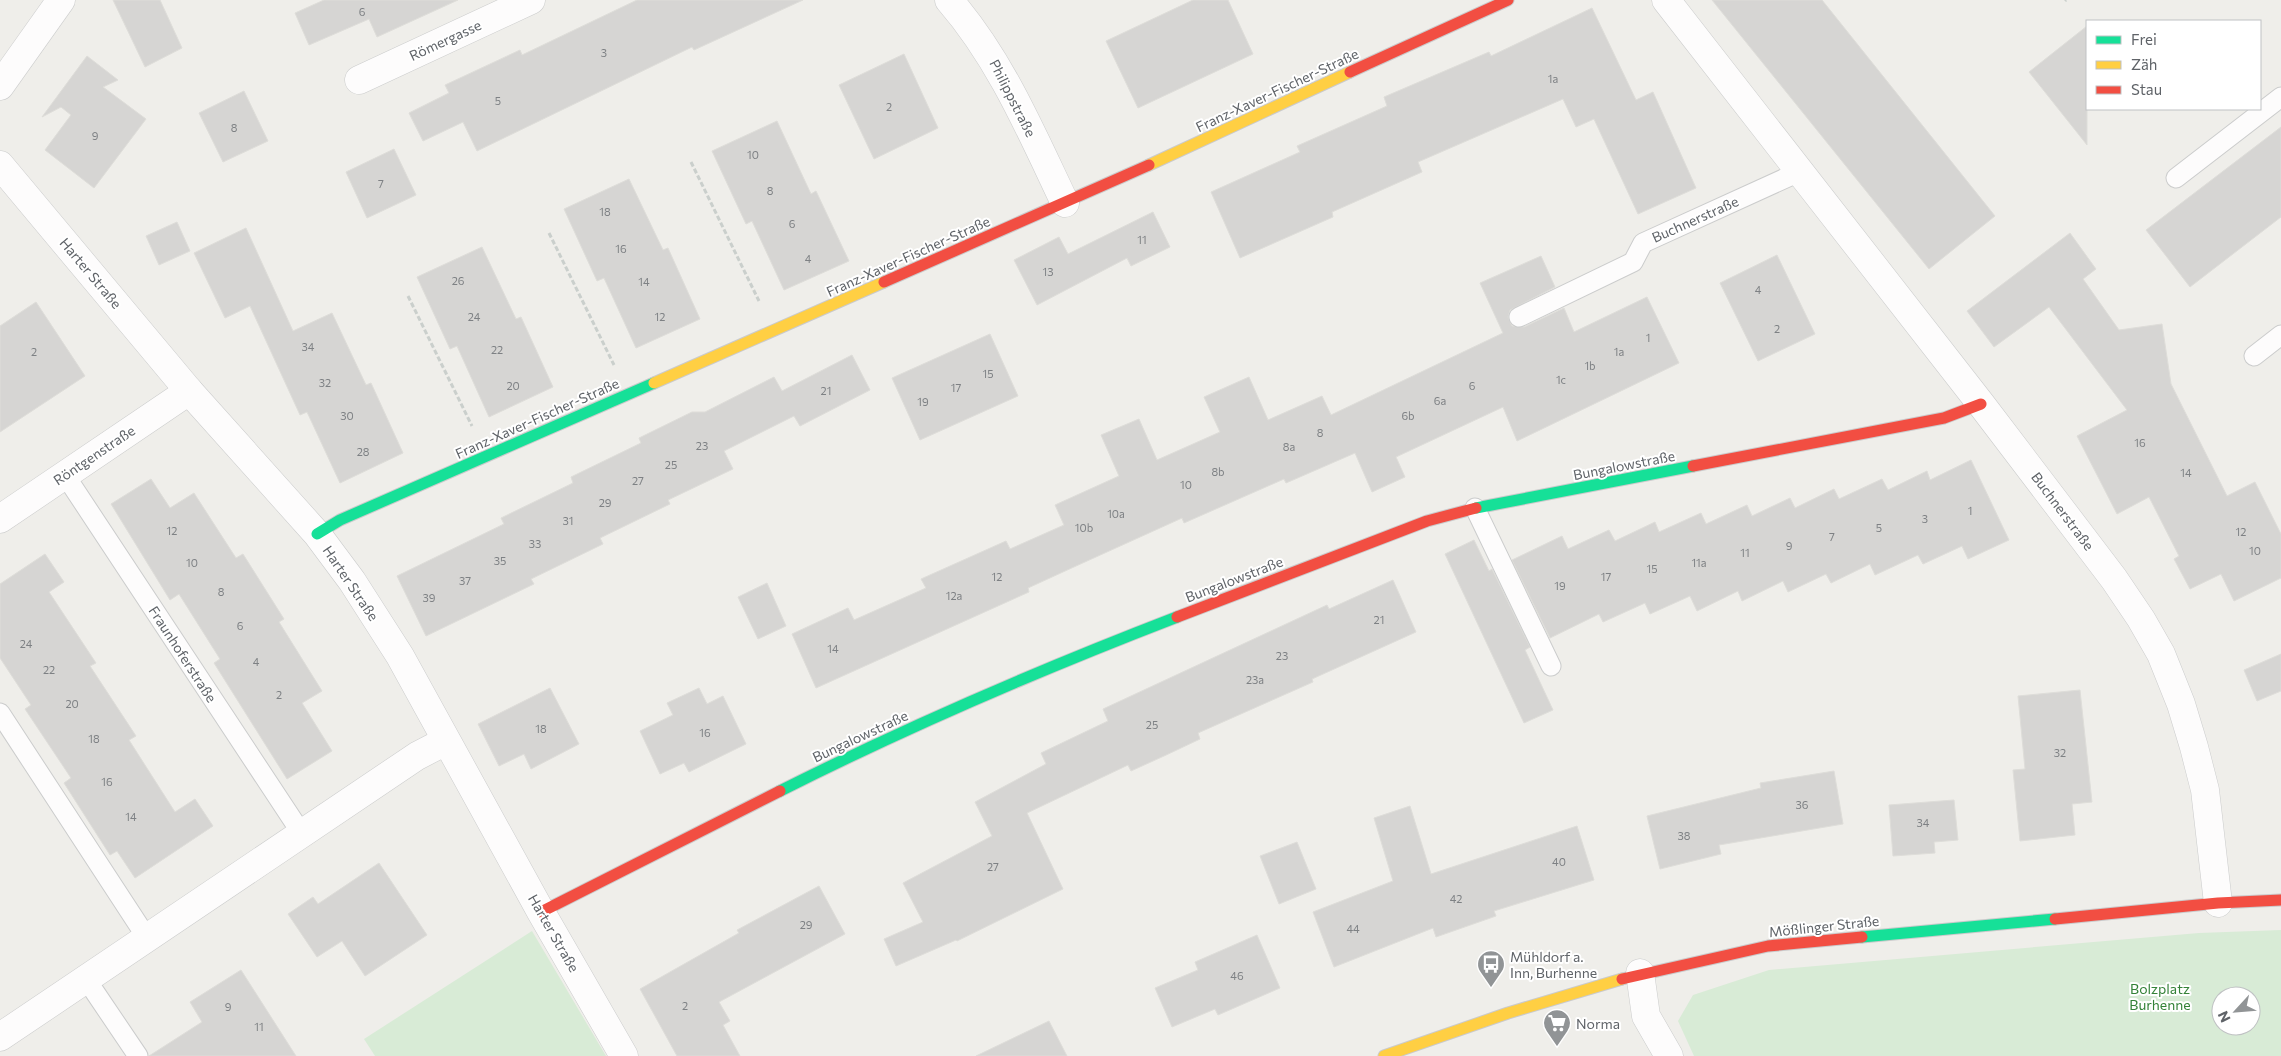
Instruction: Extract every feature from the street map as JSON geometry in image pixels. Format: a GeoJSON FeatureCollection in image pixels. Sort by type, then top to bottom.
{"type":"FeatureCollection","features":[{"type":"Feature","properties":{"kind":"street"},"geometry":{"type":"LineString","coordinates":[[0,86],[61,0]]}},
{"type":"Feature","properties":{"kind":"street","name":"Römergasse"},"geometry":{"type":"LineString","coordinates":[[359,80],[530,0]]}},
{"type":"Feature","properties":{"kind":"street","name":"Philippstraße"},"geometry":{"type":"LineString","coordinates":[[950,0],[974,29],[1003,75],[1065,203]]}},
{"type":"Feature","properties":{"kind":"street","name":"Franz-Xaver-Fischer-Straße"},"geometry":{"type":"LineString","coordinates":[[317,534],[340,520],[1065,203],[1508,0]]}},
{"type":"Feature","properties":{"kind":"street","name":"Buchnerstraße"},"geometry":{"type":"LineString","coordinates":[[1666,0],[1981,404],[2114,579],[2141,619],[2161,654],[2181,704],[2205,790],[2218,903]]}},
{"type":"Feature","properties":{"kind":"street","name":"Harter Straße"},"geometry":{"type":"LineString","coordinates":[[0,165],[189,391],[317,534],[352,581],[400,656],[541,912],[624,1056]]}},
{"type":"Feature","properties":{"kind":"street","name":"Röntgenstraße"},"geometry":{"type":"LineString","coordinates":[[0,519],[189,391]]}},
{"type":"Feature","properties":{"kind":"street","name":"Bungalowstraße"},"geometry":{"type":"LineString","coordinates":[[541,912],[837,762],[1001,688],[1145,629],[1389,535],[1475,508],[1944,418],[1981,404]]}},
{"type":"Feature","properties":{"kind":"street"},"geometry":{"type":"LineString","coordinates":[[0,1037],[417,756],[446,741]]}},
{"type":"Feature","properties":{"kind":"street","name":"Mößlinger Straße"},"geometry":{"type":"LineString","coordinates":[[1384,1056],[1508,1013],[1640,973],[1768,946],[2218,903],[2281,900]]}},
{"type":"Feature","properties":{"kind":"street"},"geometry":{"type":"LineString","coordinates":[[1640,973],[1646,1016],[1669,1056]]}},
{"type":"Feature","properties":{"kind":"lane"},"geometry":{"type":"LineString","coordinates":[[2176,178],[2281,97]]}},
{"type":"Feature","properties":{"kind":"lane","name":"Buchnerstraße"},"geometry":{"type":"LineString","coordinates":[[1519,317],[1633,262],[1643,243],[1799,172]]}},
{"type":"Feature","properties":{"kind":"lane"},"geometry":{"type":"LineString","coordinates":[[2254,356],[2281,335]]}},
{"type":"Feature","properties":{"kind":"lane","name":"Fraunhoferstraße"},"geometry":{"type":"LineString","coordinates":[[65,475],[302,834]]}},
{"type":"Feature","properties":{"kind":"lane"},"geometry":{"type":"LineString","coordinates":[[1475,508],[1551,666]]}},
{"type":"Feature","properties":{"kind":"lane"},"geometry":{"type":"LineString","coordinates":[[0,713],[147,938]]}},
{"type":"Feature","properties":{"kind":"lane"},"geometry":{"type":"LineString","coordinates":[[86,979],[138,1056]]}},
{"type":"Feature","properties":{"kind":"path"},"geometry":{"type":"LineString","coordinates":[[691,162],[774,331]]}},
{"type":"Feature","properties":{"kind":"path"},"geometry":{"type":"LineString","coordinates":[[549,233],[628,394]]}},
{"type":"Feature","properties":{"kind":"path"},"geometry":{"type":"LineString","coordinates":[[408,296],[488,456]]}},
{"type":"Feature","properties":{"kind":"green space","name":"Bolzplatz Burhenne"},"geometry":{"type":"Polygon","coordinates":[[[2281,930],[2281,1056],[1694,1056],[1678,1021],[1693,995],[1769,970],[2199,933],[2281,930]]]}},
{"type":"Feature","properties":{"kind":"green space"},"geometry":{"type":"Polygon","coordinates":[[[532,931],[606,1056],[375,1056],[364,1039],[532,931]]]}},
{"type":"Feature","properties":{"kind":"building"},"geometry":{"type":"Polygon","coordinates":[[[113,0],[160,0],[182,48],[145,67],[113,0]]]}},
{"type":"Feature","properties":{"kind":"building"},"geometry":{"type":"Polygon","coordinates":[[[324,0],[458,0],[377,37],[369,19],[309,45],[295,13],[324,0]]]}},
{"type":"Feature","properties":{"kind":"building"},"geometry":{"type":"Polygon","coordinates":[[[637,0],[803,0],[694,50],[692,47],[477,151],[463,122],[423,141],[409,113],[449,93],[445,85],[520,50],[522,55],[637,0]]]}},
{"type":"Feature","properties":{"kind":"building"},"geometry":{"type":"Polygon","coordinates":[[[1193,0],[1228,0],[1253,54],[1138,108],[1106,41],[1193,0]]]}},
{"type":"Feature","properties":{"kind":"building"},"geometry":{"type":"Polygon","coordinates":[[[1712,0],[1822,0],[1995,216],[1929,269],[1712,0]]]}},
{"type":"Feature","properties":{"kind":"building"},"geometry":{"type":"Polygon","coordinates":[[[1592,8],[1636,100],[1653,92],[1696,188],[1638,214],[1594,119],[1576,127],[1563,99],[1418,162],[1422,172],[1332,212],[1333,217],[1240,258],[1211,192],[1300,152],[1297,146],[1387,106],[1384,97],[1489,52],[1491,56],[1592,8]]]}},
{"type":"Feature","properties":{"kind":"building"},"geometry":{"type":"Polygon","coordinates":[[[2086,27],[2087,145],[2029,72],[2086,27]]]}},
{"type":"Feature","properties":{"kind":"building"},"geometry":{"type":"Polygon","coordinates":[[[904,54],[938,128],[874,159],[839,85],[904,54]]]}},
{"type":"Feature","properties":{"kind":"building"},"geometry":{"type":"Polygon","coordinates":[[[87,56],[118,80],[103,87],[146,119],[94,188],[45,150],[71,115],[61,107],[42,117],[87,56]]]}},
{"type":"Feature","properties":{"kind":"building"},"geometry":{"type":"Polygon","coordinates":[[[244,91],[268,141],[223,162],[199,113],[244,91]]]}},
{"type":"Feature","properties":{"kind":"building"},"geometry":{"type":"Polygon","coordinates":[[[777,121],[811,194],[816,191],[849,261],[784,290],[752,221],[746,224],[712,151],[777,121]]]}},
{"type":"Feature","properties":{"kind":"building"},"geometry":{"type":"Polygon","coordinates":[[[2281,127],[2281,217],[2190,287],[2146,230],[2281,127]]]}},
{"type":"Feature","properties":{"kind":"building"},"geometry":{"type":"Polygon","coordinates":[[[394,149],[416,195],[367,218],[346,172],[394,149]]]}},
{"type":"Feature","properties":{"kind":"building"},"geometry":{"type":"Polygon","coordinates":[[[629,179],[663,250],[668,248],[700,319],[636,348],[604,278],[597,281],[564,209],[629,179]]]}},
{"type":"Feature","properties":{"kind":"building"},"geometry":{"type":"Polygon","coordinates":[[[1153,212],[1170,247],[1131,266],[1127,258],[1037,305],[1014,260],[1059,237],[1068,254],[1153,212]]]}},
{"type":"Feature","properties":{"kind":"building"},"geometry":{"type":"Polygon","coordinates":[[[177,222],[190,251],[159,265],[146,236],[177,222]]]}},
{"type":"Feature","properties":{"kind":"building"},"geometry":{"type":"Polygon","coordinates":[[[246,228],[293,331],[332,313],[366,385],[371,383],[403,453],[340,483],[307,412],[300,415],[250,306],[225,318],[194,253],[246,228]]]}},
{"type":"Feature","properties":{"kind":"building"},"geometry":{"type":"Polygon","coordinates":[[[2070,233],[2096,269],[2083,279],[2119,330],[2162,324],[2171,384],[2227,496],[2255,482],[2281,534],[2281,578],[2234,601],[2221,574],[2190,589],[2174,559],[2179,556],[2149,497],[2117,514],[2077,436],[2127,410],[2049,307],[1994,347],[1967,311],[2070,233]]]}},
{"type":"Feature","properties":{"kind":"building"},"geometry":{"type":"Polygon","coordinates":[[[482,247],[516,319],[521,317],[553,387],[489,417],[457,346],[450,349],[417,277],[482,247]]]}},
{"type":"Feature","properties":{"kind":"building"},"geometry":{"type":"Polygon","coordinates":[[[1777,255],[1815,334],[1758,361],[1720,283],[1777,255]]]}},
{"type":"Feature","properties":{"kind":"building"},"geometry":{"type":"Polygon","coordinates":[[[1541,256],[1555,287],[1510,310],[1508,317],[1512,326],[1524,327],[1564,308],[1574,332],[1647,297],[1679,363],[1517,441],[1503,407],[1396,457],[1405,477],[1372,492],[1355,453],[1286,483],[1284,479],[1184,523],[1182,518],[1028,588],[1029,592],[816,688],[792,634],[848,608],[854,620],[926,588],[921,579],[1006,541],[1010,549],[1064,525],[1055,505],[1119,476],[1101,435],[1139,419],[1157,460],[1220,432],[1204,397],[1249,377],[1268,420],[1322,396],[1331,415],[1503,333],[1480,283],[1541,256]]]}},
{"type":"Feature","properties":{"kind":"building"},"geometry":{"type":"Polygon","coordinates":[[[36,302],[85,376],[0,432],[0,326],[36,302]]]}},
{"type":"Feature","properties":{"kind":"building"},"geometry":{"type":"Polygon","coordinates":[[[990,334],[1018,396],[920,440],[892,378],[990,334]]]}},
{"type":"Feature","properties":{"kind":"building"},"geometry":{"type":"Polygon","coordinates":[[[852,355],[870,390],[800,426],[794,416],[724,451],[733,469],[668,500],[670,504],[600,538],[603,544],[531,579],[534,584],[426,636],[397,576],[504,524],[501,518],[573,483],[571,477],[641,443],[639,438],[692,412],[705,412],[774,377],[782,391],[852,355]]]}},
{"type":"Feature","properties":{"kind":"building"},"geometry":{"type":"Polygon","coordinates":[[[1971,460],[2009,540],[1968,559],[1962,546],[1923,564],[1918,555],[1875,575],[1870,564],[1831,583],[1826,574],[1788,592],[1783,581],[1742,601],[1738,591],[1697,611],[1690,596],[1650,614],[1645,603],[1603,622],[1599,614],[1550,638],[1512,560],[1562,536],[1568,549],[1609,530],[1615,541],[1655,522],[1659,532],[1701,513],[1706,524],[1747,505],[1752,516],[1790,498],[1795,508],[1834,489],[1839,499],[1882,479],[1888,490],[1927,471],[1930,480],[1971,460]]]}},
{"type":"Feature","properties":{"kind":"building"},"geometry":{"type":"Polygon","coordinates":[[[151,479],[170,508],[194,493],[236,558],[243,554],[284,619],[279,622],[322,691],[302,703],[332,751],[287,779],[214,663],[220,659],[179,594],[170,600],[111,504],[151,479]]]}},
{"type":"Feature","properties":{"kind":"building"},"geometry":{"type":"Polygon","coordinates":[[[1474,540],[1489,571],[1492,569],[1530,647],[1525,650],[1553,710],[1524,723],[1445,554],[1474,540]]]}},
{"type":"Feature","properties":{"kind":"building"},"geometry":{"type":"Polygon","coordinates":[[[45,554],[64,582],[49,592],[96,663],[90,666],[136,736],[129,740],[175,812],[195,799],[213,826],[135,878],[117,851],[110,855],[64,783],[71,778],[25,709],[31,705],[0,658],[0,584],[45,554]]]}},
{"type":"Feature","properties":{"kind":"building"},"geometry":{"type":"Polygon","coordinates":[[[1393,580],[1416,632],[1312,679],[1313,682],[1198,733],[1200,739],[1164,756],[1131,771],[1128,765],[1027,813],[1063,889],[957,941],[896,966],[884,939],[923,922],[903,883],[992,836],[975,802],[1046,764],[1041,753],[1108,721],[1103,709],[1327,605],[1329,609],[1393,580]]]}},
{"type":"Feature","properties":{"kind":"building"},"geometry":{"type":"Polygon","coordinates":[[[767,583],[786,626],[758,639],[738,597],[767,583]]]}},
{"type":"Feature","properties":{"kind":"building"},"geometry":{"type":"Polygon","coordinates":[[[2281,654],[2281,691],[2257,701],[2244,670],[2281,654]]]}},
{"type":"Feature","properties":{"kind":"building"},"geometry":{"type":"Polygon","coordinates":[[[550,688],[579,744],[531,769],[524,754],[499,766],[478,724],[550,688]]]}},
{"type":"Feature","properties":{"kind":"building"},"geometry":{"type":"Polygon","coordinates":[[[699,688],[707,704],[723,696],[746,744],[689,772],[684,763],[660,774],[640,731],[673,715],[667,703],[699,688]]]}},
{"type":"Feature","properties":{"kind":"building"},"geometry":{"type":"Polygon","coordinates":[[[2080,690],[2092,802],[2072,804],[2075,835],[2020,841],[2013,770],[2025,769],[2018,696],[2080,690]]]}},
{"type":"Feature","properties":{"kind":"building"},"geometry":{"type":"Polygon","coordinates":[[[1834,771],[1843,824],[1719,845],[1721,854],[1660,869],[1647,816],[1761,788],[1760,783],[1834,771]]]}},
{"type":"Feature","properties":{"kind":"building"},"geometry":{"type":"Polygon","coordinates":[[[1954,800],[1958,840],[1934,842],[1935,853],[1893,856],[1889,805],[1954,800]]]}},
{"type":"Feature","properties":{"kind":"building"},"geometry":{"type":"Polygon","coordinates":[[[1410,806],[1431,874],[1577,826],[1594,880],[1494,911],[1496,916],[1436,937],[1433,928],[1334,967],[1313,912],[1393,881],[1374,818],[1410,806]]]}},
{"type":"Feature","properties":{"kind":"building"},"geometry":{"type":"Polygon","coordinates":[[[1297,842],[1316,889],[1279,904],[1260,856],[1297,842]]]}},
{"type":"Feature","properties":{"kind":"building"},"geometry":{"type":"Polygon","coordinates":[[[379,863],[427,935],[365,976],[342,941],[317,957],[288,914],[313,897],[318,904],[379,863]]]}},
{"type":"Feature","properties":{"kind":"building"},"geometry":{"type":"Polygon","coordinates":[[[819,886],[845,934],[719,1002],[730,1021],[723,1025],[740,1056],[677,1056],[640,989],[739,933],[737,930],[819,886]]]}},
{"type":"Feature","properties":{"kind":"building"},"geometry":{"type":"Polygon","coordinates":[[[1257,935],[1280,988],[1218,1015],[1215,1009],[1172,1027],[1155,988],[1198,970],[1195,962],[1257,935]]]}},
{"type":"Feature","properties":{"kind":"building"},"geometry":{"type":"Polygon","coordinates":[[[241,970],[296,1056],[149,1056],[202,1022],[190,1002],[241,970]]]}},
{"type":"Feature","properties":{"kind":"building"},"geometry":{"type":"Polygon","coordinates":[[[1049,1021],[1067,1056],[976,1056],[1049,1021]]]}},
{"type":"Feature","properties":{"kind":"traffic: fast"},"geometry":{"type":"LineString","coordinates":[[317,534],[340,520],[654,383]]}},
{"type":"Feature","properties":{"kind":"traffic: fast"},"geometry":{"type":"LineString","coordinates":[[1476,508],[1693,466]]}},
{"type":"Feature","properties":{"kind":"traffic: fast"},"geometry":{"type":"LineString","coordinates":[[780,791],[976,699],[1177,617]]}},
{"type":"Feature","properties":{"kind":"traffic: fast"},"geometry":{"type":"LineString","coordinates":[[1862,937],[2055,919]]}},
{"type":"Feature","properties":{"kind":"traffic: slow"},"geometry":{"type":"LineString","coordinates":[[1149,165],[1350,72]]}},
{"type":"Feature","properties":{"kind":"traffic: slow"},"geometry":{"type":"LineString","coordinates":[[654,383],[884,282]]}},
{"type":"Feature","properties":{"kind":"traffic: slow"},"geometry":{"type":"LineString","coordinates":[[1384,1056],[1508,1013],[1622,979]]}},
{"type":"Feature","properties":{"kind":"traffic: jam"},"geometry":{"type":"LineString","coordinates":[[1350,72],[1508,0]]}},
{"type":"Feature","properties":{"kind":"traffic: jam"},"geometry":{"type":"LineString","coordinates":[[884,282],[1149,165]]}},
{"type":"Feature","properties":{"kind":"traffic: jam"},"geometry":{"type":"LineString","coordinates":[[1693,466],[1944,418],[1981,404]]}},
{"type":"Feature","properties":{"kind":"traffic: jam"},"geometry":{"type":"LineString","coordinates":[[1177,617],[1427,521],[1476,508]]}},
{"type":"Feature","properties":{"kind":"traffic: jam"},"geometry":{"type":"LineString","coordinates":[[541,912],[780,791]]}},
{"type":"Feature","properties":{"kind":"traffic: jam"},"geometry":{"type":"LineString","coordinates":[[2055,919],[2218,903],[2281,900]]}},
{"type":"Feature","properties":{"kind":"traffic: jam"},"geometry":{"type":"LineString","coordinates":[[1622,979],[1768,946],[1862,937]]}},
{"type":"Feature","properties":{"kind":"place","name":"Mühldorf a. Inn, Burhenne"},"geometry":{"type":"Point","coordinates":[1491,988]}},
{"type":"Feature","properties":{"kind":"place","name":"Norma"},"geometry":{"type":"Point","coordinates":[1557,1047]}}]}
